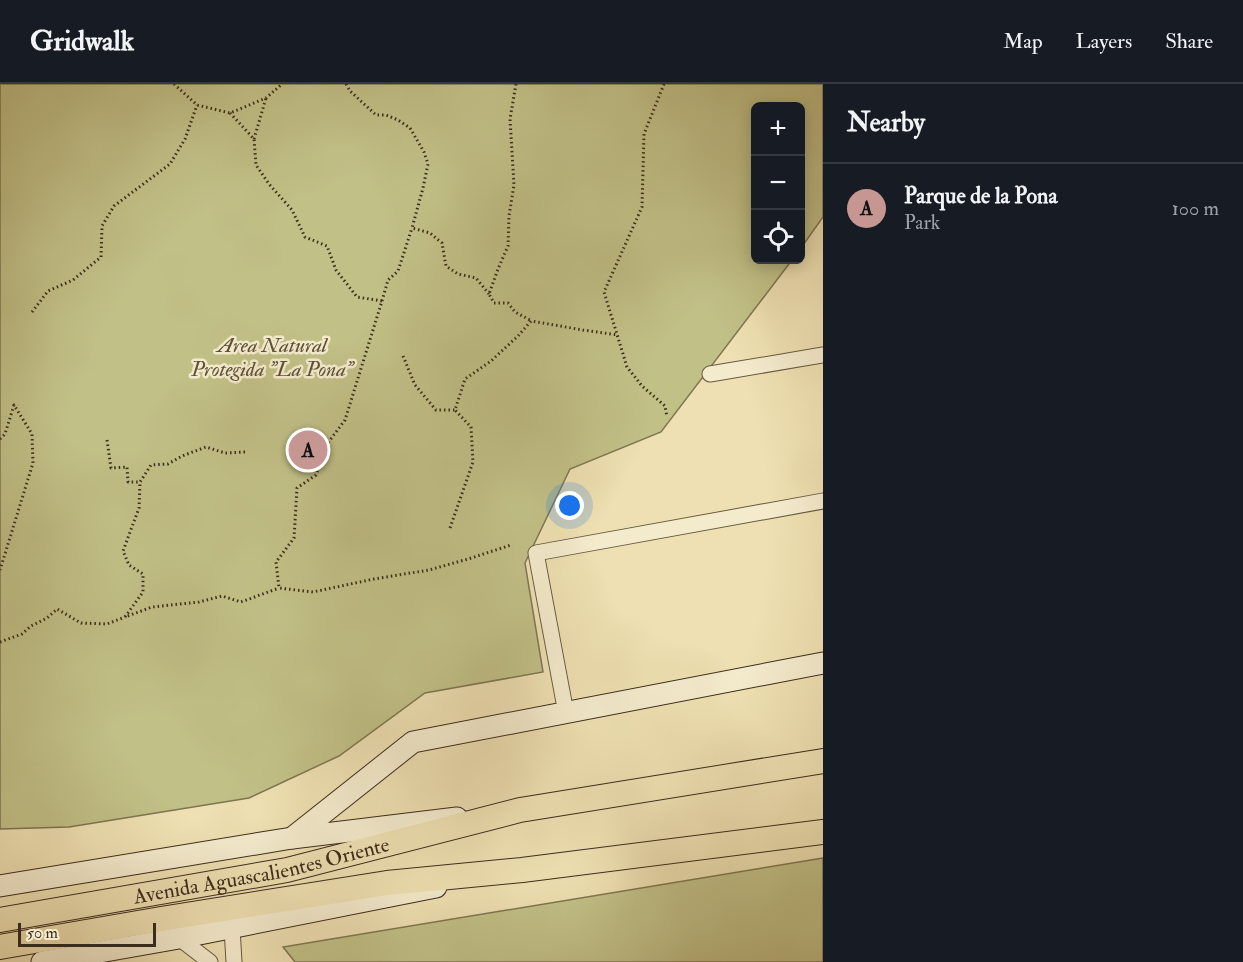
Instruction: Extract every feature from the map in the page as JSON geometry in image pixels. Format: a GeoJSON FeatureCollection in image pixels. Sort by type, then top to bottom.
{"type":"FeatureCollection","features":[{"type":"Feature","properties":{"kind":"main road","name":"Avenida Aguascalientes Oriente"},"geometry":{"type":"LineString","coordinates":[[0,920],[287,870],[520,810],[820,758]]}},
{"type":"Feature","properties":{"kind":"main road","name":"Avenida Aguascalientes Oriente"},"geometry":{"type":"LineString","coordinates":[[0,948],[207,911],[387,883],[522,870],[823,832]]}},
{"type":"Feature","properties":{"kind":"street"},"geometry":{"type":"LineString","coordinates":[[711,374],[823,355]]}},
{"type":"Feature","properties":{"kind":"street"},"geometry":{"type":"LineString","coordinates":[[566,713],[536,553],[823,501]]}},
{"type":"Feature","properties":{"kind":"street"},"geometry":{"type":"LineString","coordinates":[[292,838],[413,742],[823,663]]}},
{"type":"Feature","properties":{"kind":"street","name":"Avenida Aguascalientes Oriente"},"geometry":{"type":"LineString","coordinates":[[0,886],[292,838],[520,810]]}},
{"type":"Feature","properties":{"kind":"street","name":"Avenida Aguascalientes Oriente"},"geometry":{"type":"LineString","coordinates":[[42,962],[179,939],[522,870]]}},
{"type":"Feature","properties":{"kind":"street"},"geometry":{"type":"LineString","coordinates":[[232,928],[234,962]]}},
{"type":"Feature","properties":{"kind":"street"},"geometry":{"type":"LineString","coordinates":[[179,939],[210,962]]}},
{"type":"Feature","properties":{"kind":"path"},"geometry":{"type":"LineString","coordinates":[[174,84],[197,105],[230,113],[254,139]]}},
{"type":"Feature","properties":{"kind":"path"},"geometry":{"type":"LineString","coordinates":[[230,113],[266,98],[282,84]]}},
{"type":"Feature","properties":{"kind":"path"},"geometry":{"type":"LineString","coordinates":[[279,588],[276,562],[294,538],[297,488],[316,475],[327,444],[345,420],[388,280],[398,271],[412,228],[428,164],[410,128],[386,115],[376,115],[350,91],[346,84]]}},
{"type":"Feature","properties":{"kind":"path"},"geometry":{"type":"LineString","coordinates":[[489,294],[508,246],[513,185],[510,119],[516,84]]}},
{"type":"Feature","properties":{"kind":"path"},"geometry":{"type":"LineString","coordinates":[[664,84],[644,134],[642,207],[604,292],[627,367],[642,386],[665,406],[667,417]]}},
{"type":"Feature","properties":{"kind":"path"},"geometry":{"type":"LineString","coordinates":[[266,98],[254,139],[256,165],[292,210],[305,237],[327,246],[336,270],[357,297],[382,301]]}},
{"type":"Feature","properties":{"kind":"path"},"geometry":{"type":"LineString","coordinates":[[32,312],[48,291],[73,280],[101,257],[102,226],[114,206],[170,164],[185,139],[197,105]]}},
{"type":"Feature","properties":{"kind":"path"},"geometry":{"type":"LineString","coordinates":[[412,228],[430,233],[442,243],[446,266],[458,274],[476,278],[494,303],[508,303],[515,312],[531,321],[618,335]]}},
{"type":"Feature","properties":{"kind":"path"},"geometry":{"type":"LineString","coordinates":[[455,410],[465,379],[491,362],[531,321]]}},
{"type":"Feature","properties":{"kind":"path"},"geometry":{"type":"LineString","coordinates":[[402,356],[415,385],[436,410],[455,410],[471,427],[473,462],[450,528]]}},
{"type":"Feature","properties":{"kind":"path"},"geometry":{"type":"LineString","coordinates":[[0,439],[5,434],[14,405],[32,434],[33,463],[0,570]]}},
{"type":"Feature","properties":{"kind":"path"},"geometry":{"type":"LineString","coordinates":[[107,440],[111,468],[127,467],[128,483],[140,482]]}},
{"type":"Feature","properties":{"kind":"path"},"geometry":{"type":"LineString","coordinates":[[125,617],[143,592],[143,574],[129,565],[123,551],[139,508],[140,482],[151,465],[168,464],[206,447],[225,453],[245,452]]}},
{"type":"Feature","properties":{"kind":"path"},"geometry":{"type":"LineString","coordinates":[[0,642],[22,634],[57,609],[81,623],[107,624],[152,607],[199,602],[222,596],[241,602],[279,588],[314,592],[429,570],[511,545]]}},
{"type":"Feature","properties":{"kind":"green space","name":"Area Natural Protegida \"La Pona\""},"geometry":{"type":"Polygon","coordinates":[[[0,84],[823,84],[823,217],[805,242],[805,102],[751,102],[751,264],[789,264],[661,432],[570,469],[525,563],[543,672],[425,693],[339,756],[249,798],[69,827],[0,829],[0,84]]]}},
{"type":"Feature","properties":{"kind":"green space"},"geometry":{"type":"Polygon","coordinates":[[[823,858],[823,962],[295,962],[283,947],[823,858]]]}},
{"type":"Feature","properties":{"kind":"place","name":"Parque de la Pona"},"geometry":{"type":"Point","coordinates":[308,450]}}]}
